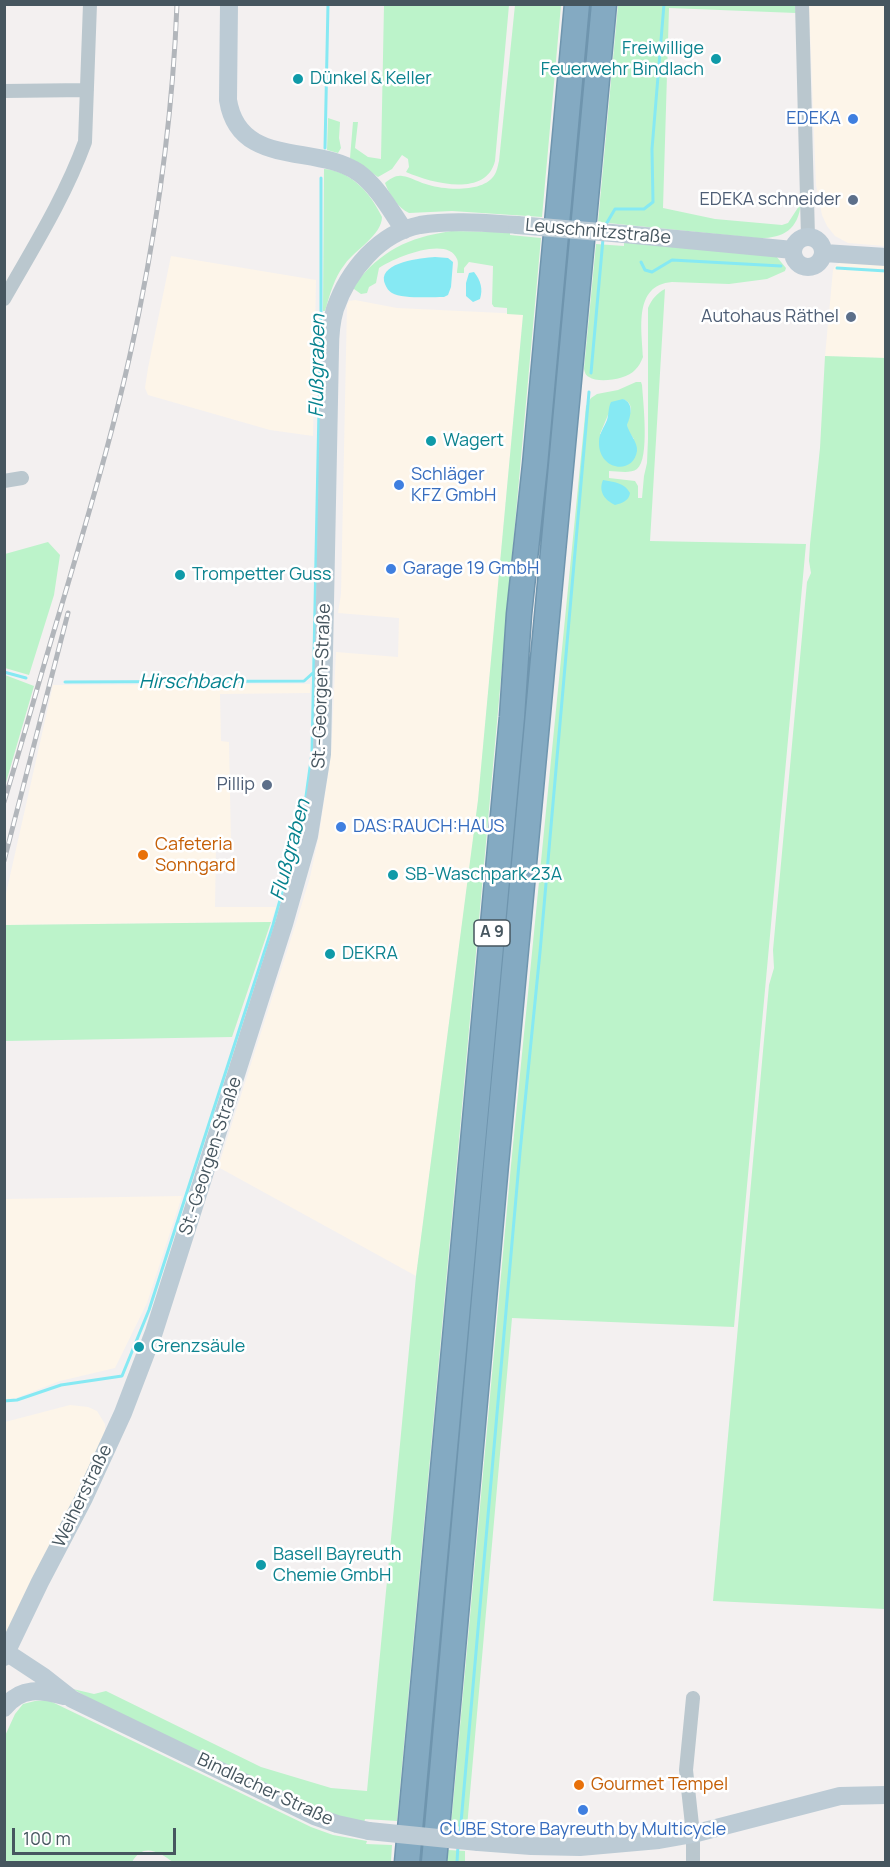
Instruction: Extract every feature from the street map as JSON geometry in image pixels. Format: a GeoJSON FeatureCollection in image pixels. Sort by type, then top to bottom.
{"type":"FeatureCollection","features":[{"type":"Feature","properties":{"kind":"highway","name":"A 9"},"geometry":{"type":"LineString","coordinates":[[407,1863],[511,728],[519,615],[577,4]]}},
{"type":"Feature","properties":{"kind":"highway","name":"A 9"},"geometry":{"type":"LineString","coordinates":[[434,1863],[497,1153],[604,4]]}},
{"type":"Feature","properties":{"kind":"street"},"geometry":{"type":"LineString","coordinates":[[4,299],[42,234],[85,142],[90,4]]}},
{"type":"Feature","properties":{"kind":"street"},"geometry":{"type":"LineString","coordinates":[[229,4],[228,100],[237,126],[244,134],[261,145],[331,161],[359,174],[375,188],[404,230]]}},
{"type":"Feature","properties":{"kind":"street"},"geometry":{"type":"LineString","coordinates":[[802,4],[808,237]]}},
{"type":"Feature","properties":{"kind":"street"},"geometry":{"type":"LineString","coordinates":[[4,91],[87,90]]}},
{"type":"Feature","properties":{"kind":"street","name":"Leuschnitzstraße"},"geometry":{"type":"LineString","coordinates":[[404,230],[418,226],[451,223],[517,225],[793,250]]}},
{"type":"Feature","properties":{"kind":"street","name":"St.-Georgen-Straße"},"geometry":{"type":"LineString","coordinates":[[154,1332],[284,924],[309,836],[322,754],[330,350],[334,311],[353,272],[373,251],[404,230]]}},
{"type":"Feature","properties":{"kind":"street"},"geometry":{"type":"LineString","coordinates":[[808,237],[820,242],[824,253],[817,265],[805,267],[796,262],[793,250],[801,238],[808,237]]}},
{"type":"Feature","properties":{"kind":"street"},"geometry":{"type":"LineString","coordinates":[[824,253],[885,257]]}},
{"type":"Feature","properties":{"kind":"street"},"geometry":{"type":"LineString","coordinates":[[4,481],[22,478]]}},
{"type":"Feature","properties":{"kind":"street","name":"Weiherstraße"},"geometry":{"type":"LineString","coordinates":[[5,1655],[84,1498],[123,1413],[154,1332]]}},
{"type":"Feature","properties":{"kind":"street","name":"Bindlacher Straße"},"geometry":{"type":"LineString","coordinates":[[5,1655],[44,1677],[72,1699],[288,1804],[337,1824],[369,1831],[478,1842],[580,1847],[659,1840],[693,1834],[840,1796],[885,1796]]}},
{"type":"Feature","properties":{"kind":"street"},"geometry":{"type":"LineString","coordinates":[[4,1708],[16,1697],[35,1690],[44,1690],[72,1699]]}},
{"type":"Feature","properties":{"kind":"street"},"geometry":{"type":"LineString","coordinates":[[693,1698],[686,1770],[693,1834],[693,1863]]}},
{"type":"Feature","properties":{"kind":"street"},"geometry":{"type":"LineString","coordinates":[[867,1796],[885,1784]]}},
{"type":"Feature","properties":{"kind":"shaded area"},"geometry":{"type":"Polygon","coordinates":[[[809,5],[885,5],[885,246],[848,243],[835,236],[822,215],[816,185],[809,5]]]}},
{"type":"Feature","properties":{"kind":"shaded area"},"geometry":{"type":"Polygon","coordinates":[[[171,256],[316,280],[313,436],[270,430],[148,395],[145,388],[148,368],[171,256]]]}},
{"type":"Feature","properties":{"kind":"shaded area"},"geometry":{"type":"Polygon","coordinates":[[[842,262],[885,265],[885,358],[825,356],[833,270],[842,262]]]}},
{"type":"Feature","properties":{"kind":"shaded area"},"geometry":{"type":"Polygon","coordinates":[[[355,300],[397,308],[523,314],[478,801],[416,1276],[218,1167],[310,877],[331,755],[336,652],[398,657],[399,618],[338,613],[341,594],[347,305],[349,301],[355,300]]]}},
{"type":"Feature","properties":{"kind":"shaded area"},"geometry":{"type":"Polygon","coordinates":[[[310,684],[310,693],[220,694],[221,741],[229,742],[231,844],[216,844],[215,907],[276,907],[271,922],[5,925],[5,898],[53,685],[310,684]]]}},
{"type":"Feature","properties":{"kind":"shaded area"},"geometry":{"type":"Polygon","coordinates":[[[182,1196],[147,1303],[115,1368],[60,1381],[16,1398],[5,1399],[5,1199],[182,1196]]]}},
{"type":"Feature","properties":{"kind":"shaded area"},"geometry":{"type":"Polygon","coordinates":[[[70,1405],[88,1407],[97,1411],[105,1424],[105,1431],[98,1453],[5,1636],[5,1422],[70,1405]]]}},
{"type":"Feature","properties":{"kind":"green space"},"geometry":{"type":"Polygon","coordinates":[[[384,5],[509,5],[495,161],[490,173],[481,180],[469,184],[456,184],[429,180],[406,172],[409,167],[408,159],[402,155],[392,169],[378,177],[350,158],[353,122],[358,122],[355,148],[368,157],[381,159],[384,5]]]}},
{"type":"Feature","properties":{"kind":"green space"},"geometry":{"type":"Polygon","coordinates":[[[515,5],[561,5],[542,217],[452,211],[409,213],[405,211],[391,196],[385,183],[393,178],[402,176],[436,187],[454,189],[483,184],[496,173],[515,5]]]}},
{"type":"Feature","properties":{"kind":"green space"},"geometry":{"type":"Polygon","coordinates":[[[618,5],[795,5],[796,13],[669,8],[663,208],[715,219],[782,225],[788,223],[801,203],[796,220],[787,231],[774,237],[756,238],[598,222],[618,5]]]}},
{"type":"Feature","properties":{"kind":"green space"},"geometry":{"type":"Polygon","coordinates":[[[328,118],[340,122],[341,148],[338,153],[327,150],[328,118]]]}},
{"type":"Feature","properties":{"kind":"green space"},"geometry":{"type":"Polygon","coordinates":[[[324,169],[352,179],[366,192],[382,217],[378,230],[341,269],[325,311],[323,311],[324,169]]]}},
{"type":"Feature","properties":{"kind":"green space"},"geometry":{"type":"Polygon","coordinates":[[[451,231],[510,232],[510,235],[541,238],[397,1821],[365,1819],[364,1823],[316,1810],[127,1719],[73,1689],[94,1694],[106,1691],[261,1767],[331,1788],[367,1791],[416,1276],[478,800],[523,315],[507,314],[507,308],[494,307],[492,304],[493,266],[469,262],[464,268],[464,273],[457,273],[457,259],[452,252],[443,249],[407,254],[379,268],[376,283],[369,287],[367,293],[361,294],[354,289],[354,285],[385,254],[421,237],[451,231]]]}},
{"type":"Feature","properties":{"kind":"green space"},"geometry":{"type":"Polygon","coordinates":[[[624,242],[776,256],[786,268],[785,271],[767,279],[729,284],[672,282],[660,285],[651,291],[642,310],[643,357],[639,365],[631,373],[620,378],[594,379],[587,375],[584,369],[596,244],[624,246],[624,242]]]}},
{"type":"Feature","properties":{"kind":"green space"},"geometry":{"type":"Polygon","coordinates":[[[665,289],[650,541],[806,544],[734,1327],[512,1318],[467,1827],[451,1826],[511,1165],[586,406],[597,394],[641,382],[645,442],[641,463],[637,469],[631,471],[609,471],[609,478],[635,481],[638,486],[638,498],[642,498],[648,439],[648,308],[665,289]],[[623,399],[608,415],[600,434],[634,439],[627,427],[631,407],[623,399]]]}},
{"type":"Feature","properties":{"kind":"green space"},"geometry":{"type":"Polygon","coordinates":[[[825,356],[886,358],[885,1609],[713,1601],[769,985],[774,968],[773,950],[807,582],[811,573],[810,544],[820,448],[825,356]]]}},
{"type":"Feature","properties":{"kind":"green space"},"geometry":{"type":"Polygon","coordinates":[[[48,542],[60,555],[54,595],[29,675],[5,668],[5,554],[48,542]]]}},
{"type":"Feature","properties":{"kind":"green space"},"geometry":{"type":"Polygon","coordinates":[[[4,675],[34,686],[5,786],[4,675]]]}},
{"type":"Feature","properties":{"kind":"green space"},"geometry":{"type":"Polygon","coordinates":[[[271,922],[232,1037],[5,1041],[5,925],[271,922]]]}},
{"type":"Feature","properties":{"kind":"green space"},"geometry":{"type":"Polygon","coordinates":[[[48,1700],[311,1827],[333,1835],[367,1841],[366,1844],[392,1845],[391,1862],[173,1862],[157,1852],[146,1851],[141,1852],[132,1862],[5,1862],[4,1738],[15,1714],[23,1704],[48,1700]]]}},
{"type":"Feature","properties":{"kind":"green space"},"geometry":{"type":"Polygon","coordinates":[[[448,1850],[465,1851],[465,1862],[447,1862],[448,1850]]]}},
{"type":"Feature","properties":{"kind":"water"},"geometry":{"type":"Polygon","coordinates":[[[435,257],[448,258],[453,262],[448,295],[417,297],[397,295],[389,291],[384,281],[389,269],[403,262],[435,257]]]}},
{"type":"Feature","properties":{"kind":"water"},"geometry":{"type":"Polygon","coordinates":[[[474,272],[480,282],[481,292],[480,299],[473,302],[466,296],[466,283],[469,273],[474,272]]]}},
{"type":"Feature","properties":{"kind":"water"},"geometry":{"type":"Polygon","coordinates":[[[623,399],[629,403],[630,414],[627,425],[637,451],[634,459],[623,467],[610,464],[604,459],[600,451],[599,439],[611,402],[623,399]]]}},
{"type":"Feature","properties":{"kind":"water"},"geometry":{"type":"Polygon","coordinates":[[[603,480],[625,487],[630,493],[628,498],[615,505],[611,503],[602,492],[603,480]]]}},
{"type":"Feature","properties":{"kind":"waterway","name":"Flußgraben"},"geometry":{"type":"LineString","coordinates":[[325,148],[328,4]]}},
{"type":"Feature","properties":{"kind":"waterway"},"geometry":{"type":"LineString","coordinates":[[605,226],[615,209],[644,209],[653,202],[652,149],[664,4]]}},
{"type":"Feature","properties":{"kind":"waterway","name":"Flußgraben"},"geometry":{"type":"LineString","coordinates":[[4,1401],[17,1400],[61,1385],[122,1376],[149,1310],[273,925],[303,818],[312,753],[321,310],[321,178]]}},
{"type":"Feature","properties":{"kind":"waterway"},"geometry":{"type":"LineString","coordinates":[[591,373],[603,239]]}},
{"type":"Feature","properties":{"kind":"waterway"},"geometry":{"type":"LineString","coordinates":[[641,262],[645,270],[652,272],[672,260],[781,266]]}},
{"type":"Feature","properties":{"kind":"waterway"},"geometry":{"type":"LineString","coordinates":[[837,268],[886,271]]}},
{"type":"Feature","properties":{"kind":"waterway"},"geometry":{"type":"LineString","coordinates":[[460,1834],[589,392]]}},
{"type":"Feature","properties":{"kind":"waterway","name":"Hirschbach"},"geometry":{"type":"LineString","coordinates":[[4,672],[26,678]]}},
{"type":"Feature","properties":{"kind":"waterway","name":"Hirschbach"},"geometry":{"type":"LineString","coordinates":[[65,682],[304,681],[314,672]]}},
{"type":"Feature","properties":{"kind":"waterway"},"geometry":{"type":"LineString","coordinates":[[457,1862],[458,1846]]}},
{"type":"Feature","properties":{"kind":"railway"},"geometry":{"type":"LineString","coordinates":[[4,802],[93,500],[132,346],[154,232],[172,80],[177,4]]}},
{"type":"Feature","properties":{"kind":"railway"},"geometry":{"type":"LineString","coordinates":[[4,861],[68,613]]}},
{"type":"Feature","properties":{"kind":"place","name":"Freiwillige Feuerwehr Bindlach"},"geometry":{"type":"Point","coordinates":[716,59]}},
{"type":"Feature","properties":{"kind":"place","name":"Dünkel & Keller"},"geometry":{"type":"Point","coordinates":[298,79]}},
{"type":"Feature","properties":{"kind":"place","name":"EDEKA"},"geometry":{"type":"Point","coordinates":[853,119]}},
{"type":"Feature","properties":{"kind":"place","name":"EDEKA schneider"},"geometry":{"type":"Point","coordinates":[853,200]}},
{"type":"Feature","properties":{"kind":"place","name":"Autohaus Räthel"},"geometry":{"type":"Point","coordinates":[851,317]}},
{"type":"Feature","properties":{"kind":"place","name":"Wagert"},"geometry":{"type":"Point","coordinates":[431,441]}},
{"type":"Feature","properties":{"kind":"place","name":"Schläger KFZ GmbH"},"geometry":{"type":"Point","coordinates":[399,485]}},
{"type":"Feature","properties":{"kind":"place","name":"Garage 19 GmbH"},"geometry":{"type":"Point","coordinates":[391,569]}},
{"type":"Feature","properties":{"kind":"place","name":"Trompetter Guss"},"geometry":{"type":"Point","coordinates":[180,575]}},
{"type":"Feature","properties":{"kind":"place","name":"Pillip"},"geometry":{"type":"Point","coordinates":[267,785]}},
{"type":"Feature","properties":{"kind":"place","name":"DAS:RAUCH:HAUS"},"geometry":{"type":"Point","coordinates":[341,827]}},
{"type":"Feature","properties":{"kind":"place","name":"Cafeteria Sonngard"},"geometry":{"type":"Point","coordinates":[143,855]}},
{"type":"Feature","properties":{"kind":"place","name":"SB-Waschpark 23A"},"geometry":{"type":"Point","coordinates":[393,875]}},
{"type":"Feature","properties":{"kind":"place","name":"DEKRA"},"geometry":{"type":"Point","coordinates":[330,954]}},
{"type":"Feature","properties":{"kind":"place","name":"Grenzsäule"},"geometry":{"type":"Point","coordinates":[139,1347]}},
{"type":"Feature","properties":{"kind":"place","name":"Basell Bayreuth Chemie GmbH"},"geometry":{"type":"Point","coordinates":[261,1565]}},
{"type":"Feature","properties":{"kind":"place","name":"Gourmet Tempel"},"geometry":{"type":"Point","coordinates":[579,1785]}},
{"type":"Feature","properties":{"kind":"place","name":"CUBE Store Bayreuth by Multicycle"},"geometry":{"type":"Point","coordinates":[583,1810]}}]}
